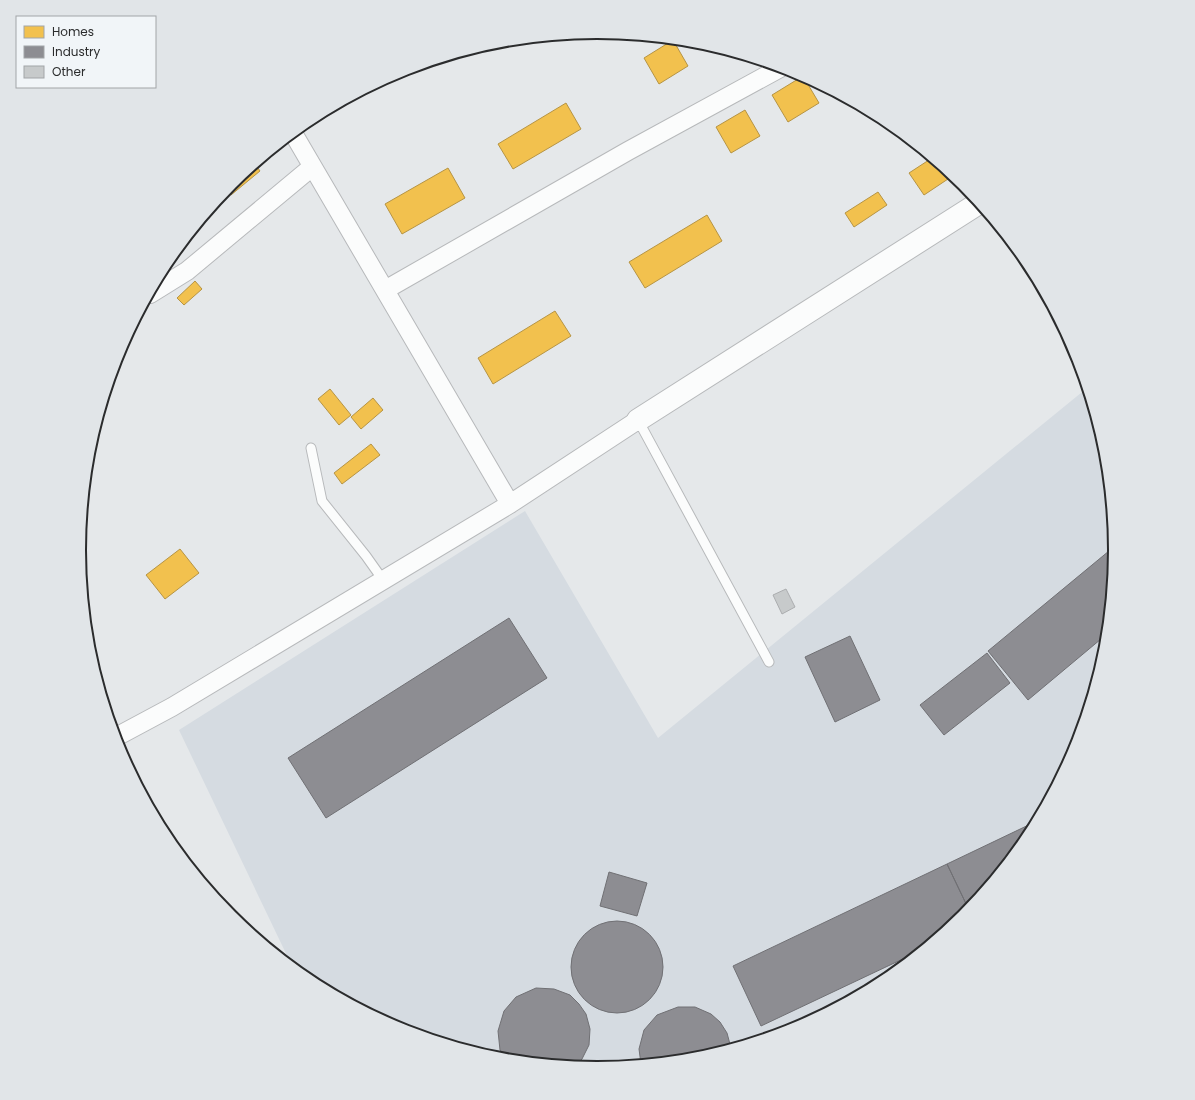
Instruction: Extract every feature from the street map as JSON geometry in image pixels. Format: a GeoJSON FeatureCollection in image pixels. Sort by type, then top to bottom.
{"type":"FeatureCollection","features":[{"type":"Feature","properties":{"kind":"street"},"geometry":{"type":"LineString","coordinates":[[385,290],[628,151],[775,71]]}},
{"type":"Feature","properties":{"kind":"street"},"geometry":{"type":"LineString","coordinates":[[296,138],[510,504]]}},
{"type":"Feature","properties":{"kind":"street"},"geometry":{"type":"LineString","coordinates":[[158,289],[187,271],[312,167]]}},
{"type":"Feature","properties":{"kind":"street"},"geometry":{"type":"LineString","coordinates":[[121,734],[172,707],[510,504],[638,420],[975,206]]}},
{"type":"Feature","properties":{"kind":"lane"},"geometry":{"type":"LineString","coordinates":[[638,420],[769,662]]}},
{"type":"Feature","properties":{"kind":"lane"},"geometry":{"type":"LineString","coordinates":[[311,448],[322,501],[366,556],[383,580]]}},
{"type":"Feature","properties":{"kind":"shaded area"},"geometry":{"type":"Polygon","coordinates":[[[1083,391],[1099,450],[1104,483],[1108,550],[1107,583],[1099,650],[1091,682],[1070,746],[1056,776],[1040,806],[1003,861],[982,887],[934,934],[909,955],[853,993],[793,1022],[762,1034],[730,1044],[664,1057],[598,1061],[531,1057],[465,1044],[433,1034],[402,1022],[342,993],[287,956],[179,730],[525,511],[658,738],[1083,391]]]}},
{"type":"Feature","properties":{"kind":"building: Homes"},"geometry":{"type":"Polygon","coordinates":[[[667,44],[676,45],[688,66],[659,84],[644,58],[667,44]]]}},
{"type":"Feature","properties":{"kind":"building: Homes"},"geometry":{"type":"Polygon","coordinates":[[[797,80],[808,85],[819,103],[788,122],[772,95],[797,80]]]}},
{"type":"Feature","properties":{"kind":"building: Homes"},"geometry":{"type":"Polygon","coordinates":[[[566,103],[581,129],[513,169],[498,144],[566,103]]]}},
{"type":"Feature","properties":{"kind":"building: Homes"},"geometry":{"type":"Polygon","coordinates":[[[745,110],[760,136],[731,153],[716,127],[745,110]]]}},
{"type":"Feature","properties":{"kind":"building: Homes"},"geometry":{"type":"Polygon","coordinates":[[[928,161],[948,179],[924,195],[909,173],[928,161]]]}},
{"type":"Feature","properties":{"kind":"building: Homes"},"geometry":{"type":"Polygon","coordinates":[[[448,168],[465,198],[402,234],[385,204],[448,168]]]}},
{"type":"Feature","properties":{"kind":"building: Homes"},"geometry":{"type":"Polygon","coordinates":[[[258,169],[260,171],[231,195],[236,189],[258,169]]]}},
{"type":"Feature","properties":{"kind":"building: Homes"},"geometry":{"type":"Polygon","coordinates":[[[878,192],[887,205],[854,227],[845,213],[878,192]]]}},
{"type":"Feature","properties":{"kind":"building: Homes"},"geometry":{"type":"Polygon","coordinates":[[[707,215],[722,241],[645,288],[629,262],[707,215]]]}},
{"type":"Feature","properties":{"kind":"building: Homes"},"geometry":{"type":"Polygon","coordinates":[[[195,281],[202,289],[184,305],[177,298],[195,281]]]}},
{"type":"Feature","properties":{"kind":"building: Homes"},"geometry":{"type":"Polygon","coordinates":[[[555,311],[571,336],[493,384],[478,358],[555,311]]]}},
{"type":"Feature","properties":{"kind":"building: Homes"},"geometry":{"type":"Polygon","coordinates":[[[330,389],[351,415],[339,425],[318,399],[330,389]]]}},
{"type":"Feature","properties":{"kind":"building: Homes"},"geometry":{"type":"Polygon","coordinates":[[[373,398],[383,410],[361,429],[351,417],[373,398]]]}},
{"type":"Feature","properties":{"kind":"building: Homes"},"geometry":{"type":"Polygon","coordinates":[[[371,444],[380,455],[342,484],[334,473],[371,444]]]}},
{"type":"Feature","properties":{"kind":"building: Homes"},"geometry":{"type":"Polygon","coordinates":[[[180,549],[199,573],[165,599],[146,575],[180,549]]]}},
{"type":"Feature","properties":{"kind":"building: Industry"},"geometry":{"type":"Polygon","coordinates":[[[1108,552],[1107,583],[1101,639],[1028,700],[988,651],[1108,552]]]}},
{"type":"Feature","properties":{"kind":"building: Industry"},"geometry":{"type":"Polygon","coordinates":[[[509,618],[547,678],[326,818],[288,758],[509,618]]]}},
{"type":"Feature","properties":{"kind":"building: Industry"},"geometry":{"type":"Polygon","coordinates":[[[850,636],[880,700],[835,722],[805,657],[850,636]]]}},
{"type":"Feature","properties":{"kind":"building: Industry"},"geometry":{"type":"Polygon","coordinates":[[[987,653],[1010,683],[944,735],[920,705],[987,653]]]}},
{"type":"Feature","properties":{"kind":"building: Industry"},"geometry":{"type":"Polygon","coordinates":[[[1027,826],[1003,861],[966,904],[947,864],[1027,826]]]}},
{"type":"Feature","properties":{"kind":"building: Industry"},"geometry":{"type":"Polygon","coordinates":[[[947,864],[966,904],[934,934],[905,958],[761,1026],[733,966],[947,864]]]}},
{"type":"Feature","properties":{"kind":"building: Industry"},"geometry":{"type":"Polygon","coordinates":[[[609,872],[647,883],[637,916],[600,906],[609,872]]]}},
{"type":"Feature","properties":{"kind":"building: Industry"},"geometry":{"type":"Polygon","coordinates":[[[617,921],[634,925],[649,935],[659,950],[663,967],[659,984],[649,999],[634,1009],[617,1013],[600,1009],[585,999],[575,984],[571,967],[575,950],[585,935],[600,925],[617,921]]]}},
{"type":"Feature","properties":{"kind":"building: Industry"},"geometry":{"type":"Polygon","coordinates":[[[536,988],[554,989],[570,995],[586,1014],[590,1029],[589,1045],[581,1060],[531,1057],[501,1052],[498,1031],[504,1011],[516,997],[536,988]]]}},
{"type":"Feature","properties":{"kind":"building: Industry"},"geometry":{"type":"Polygon","coordinates":[[[678,1007],[695,1007],[711,1014],[720,1022],[727,1033],[730,1044],[664,1057],[640,1059],[639,1049],[644,1030],[657,1015],[678,1007]]]}},
{"type":"Feature","properties":{"kind":"building: Other"},"geometry":{"type":"Polygon","coordinates":[[[786,589],[795,607],[782,614],[773,595],[786,589]]]}}]}
